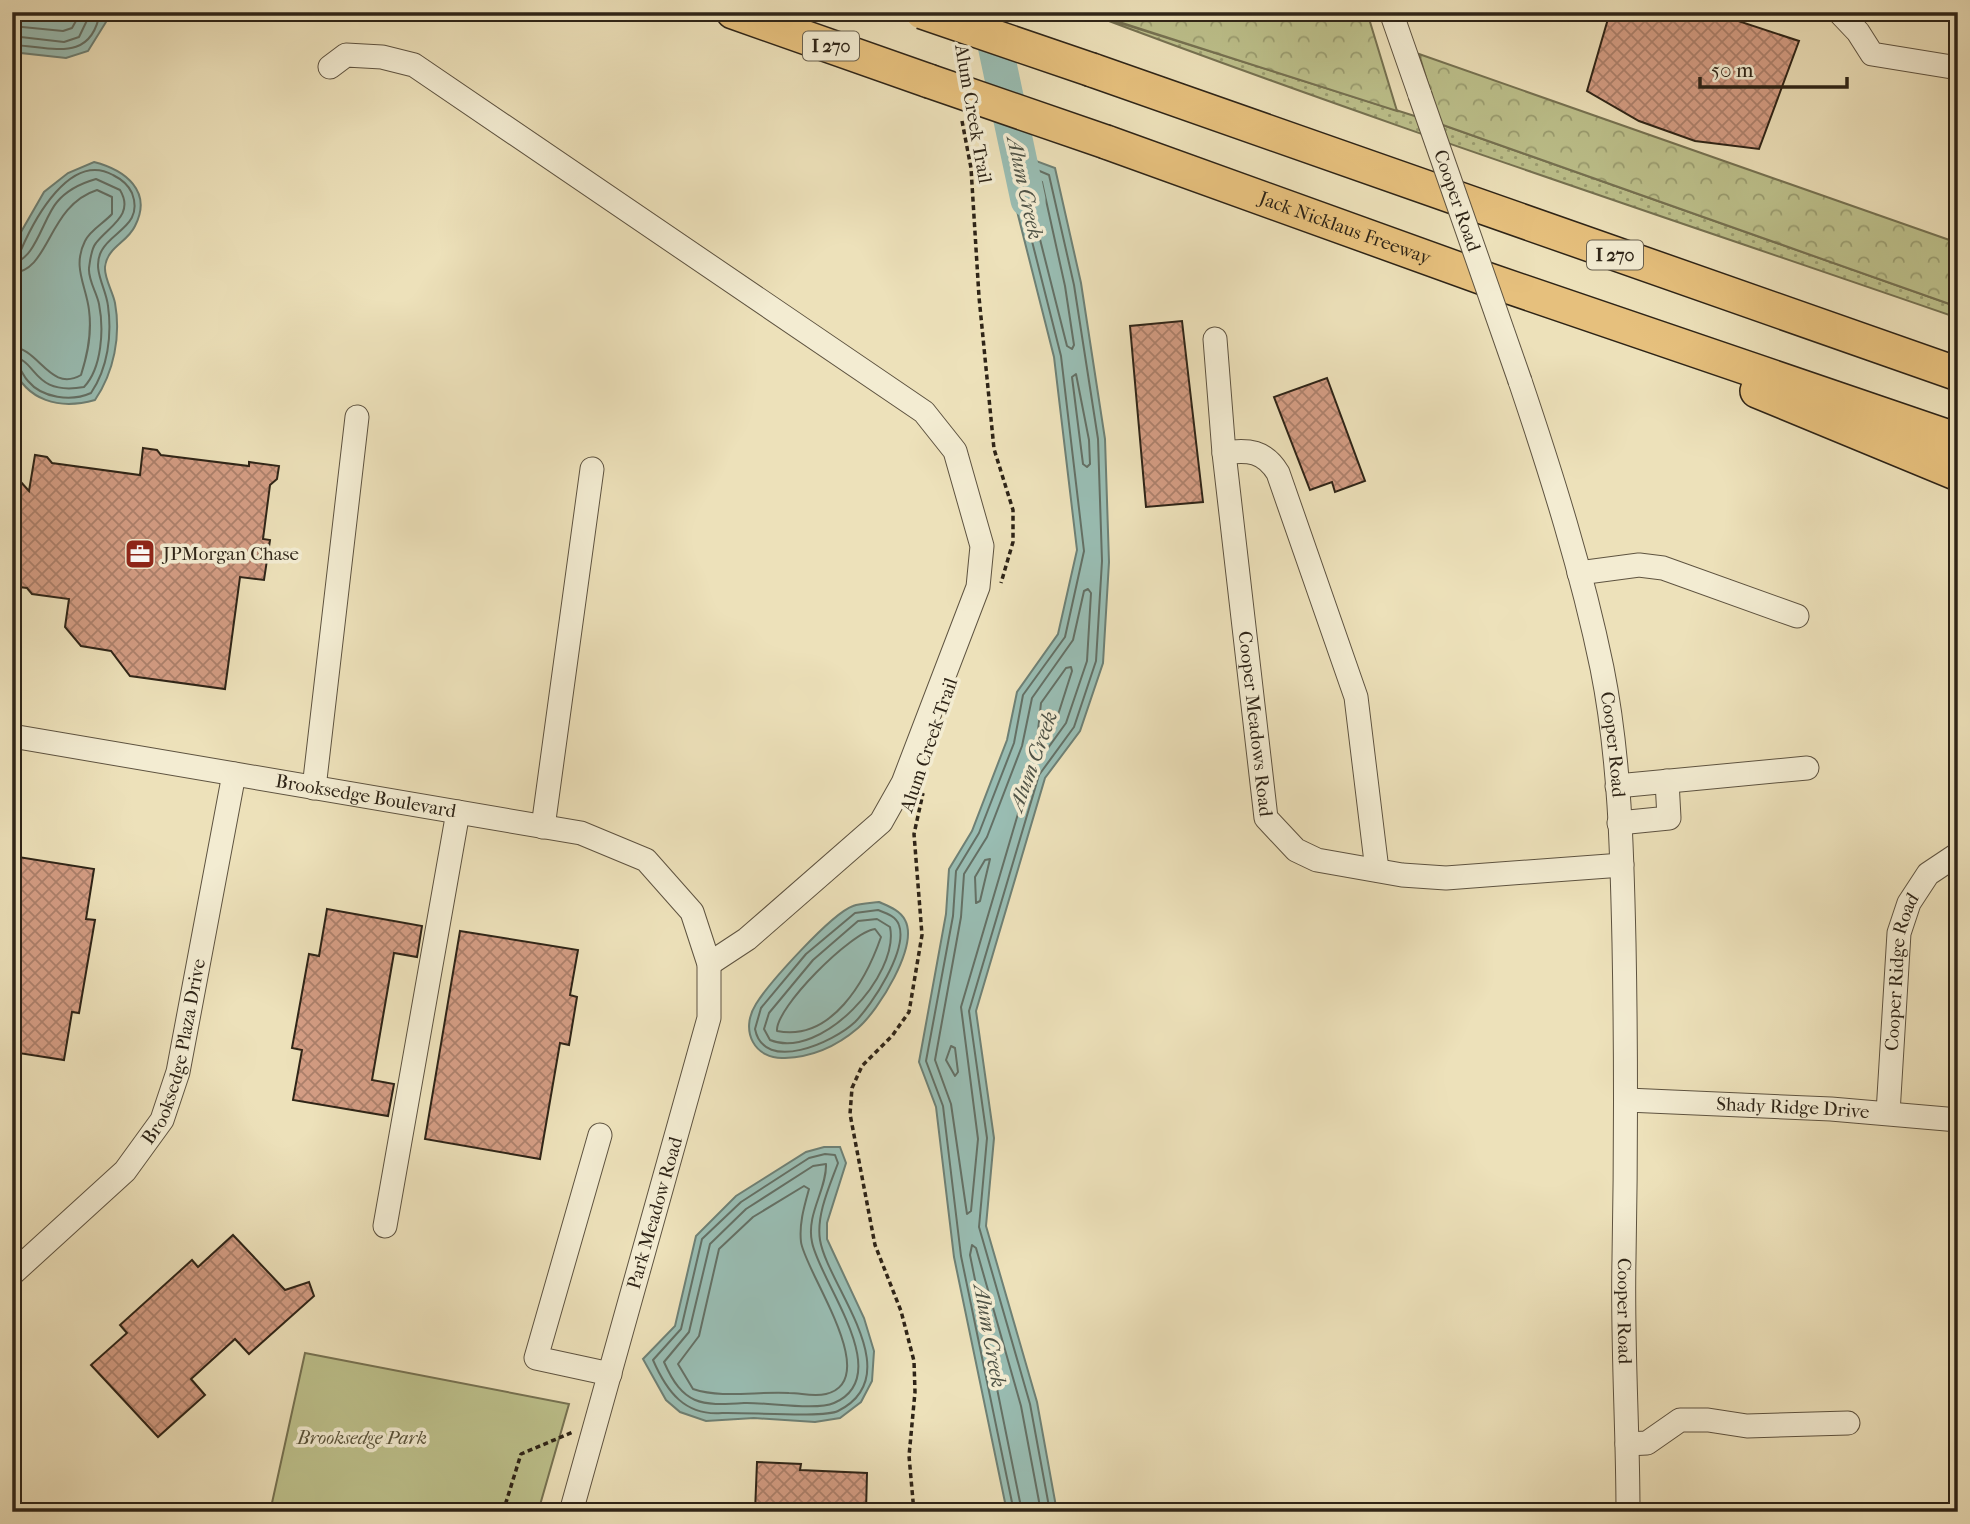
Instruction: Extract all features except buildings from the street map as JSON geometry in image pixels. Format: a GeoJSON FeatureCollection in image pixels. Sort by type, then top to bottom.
{"type":"FeatureCollection","features":[{"type":"Feature","properties":{"kind":"highway","name":"Jack Nicklaus Freeway"},"geometry":{"type":"LineString","coordinates":[[733,12],[1583,312],[1958,440]]}},
{"type":"Feature","properties":{"kind":"highway","name":"I 270"},"geometry":{"type":"LineString","coordinates":[[922,12],[1958,374]]}},
{"type":"Feature","properties":{"kind":"highway"},"geometry":{"type":"LineString","coordinates":[[1583,312],[1781,402],[1958,474]]}},
{"type":"Feature","properties":{"kind":"street","name":"Cooper Road"},"geometry":{"type":"LineString","coordinates":[[1391,12],[1557,491],[1602,670],[1617,786],[1622,865],[1627,1100],[1624,1262],[1628,1512]]}},
{"type":"Feature","properties":{"kind":"street"},"geometry":{"type":"LineString","coordinates":[[1839,12],[1858,32],[1872,54],[1958,68]]}},
{"type":"Feature","properties":{"kind":"street"},"geometry":{"type":"LineString","coordinates":[[330,67],[346,55],[382,57],[414,65],[924,412],[955,451],[982,546],[978,587],[903,783],[881,822],[747,939],[709,964]]}},
{"type":"Feature","properties":{"kind":"street","name":"Cooper Meadows Road"},"geometry":{"type":"LineString","coordinates":[[1215,339],[1224,453],[1266,818],[1296,850],[1317,860],[1377,870],[1446,878],[1622,865]]}},
{"type":"Feature","properties":{"kind":"street"},"geometry":{"type":"LineString","coordinates":[[314,788],[357,417]]}},
{"type":"Feature","properties":{"kind":"street"},"geometry":{"type":"LineString","coordinates":[[1224,453],[1243,450],[1258,453],[1272,462],[1278,473],[1356,698],[1377,870]]}},
{"type":"Feature","properties":{"kind":"street"},"geometry":{"type":"LineString","coordinates":[[543,827],[592,469]]}},
{"type":"Feature","properties":{"kind":"street"},"geometry":{"type":"LineString","coordinates":[[1579,573],[1639,565],[1663,568],[1797,616]]}},
{"type":"Feature","properties":{"kind":"street","name":"Brooksedge Boulevard"},"geometry":{"type":"LineString","coordinates":[[12,736],[581,834],[646,860],[692,912]]}},
{"type":"Feature","properties":{"kind":"street"},"geometry":{"type":"LineString","coordinates":[[1617,786],[1807,768]]}},
{"type":"Feature","properties":{"kind":"street","name":"Brooksedge Plaza Drive"},"geometry":{"type":"LineString","coordinates":[[12,1274],[125,1171],[162,1120],[178,1072],[234,774]]}},
{"type":"Feature","properties":{"kind":"street"},"geometry":{"type":"LineString","coordinates":[[1619,823],[1669,818],[1667,781]]}},
{"type":"Feature","properties":{"kind":"street"},"geometry":{"type":"LineString","coordinates":[[385,1226],[458,812]]}},
{"type":"Feature","properties":{"kind":"street","name":"Cooper Ridge Road"},"geometry":{"type":"LineString","coordinates":[[1888,1113],[1899,933],[1909,903],[1928,874],[1958,854]]}},
{"type":"Feature","properties":{"kind":"street","name":"Park Meadow Road"},"geometry":{"type":"LineString","coordinates":[[571,1512],[709,1018],[709,964],[692,912]]}},
{"type":"Feature","properties":{"kind":"street","name":"Shady Ridge Drive"},"geometry":{"type":"LineString","coordinates":[[1627,1100],[1888,1113],[1958,1120]]}},
{"type":"Feature","properties":{"kind":"street"},"geometry":{"type":"LineString","coordinates":[[600,1135],[536,1358],[610,1374]]}},
{"type":"Feature","properties":{"kind":"street"},"geometry":{"type":"LineString","coordinates":[[1627,1444],[1647,1443],[1680,1420],[1708,1420],[1747,1426],[1848,1423]]}},
{"type":"Feature","properties":{"kind":"path","name":"Alum Creek Trail"},"geometry":{"type":"LineString","coordinates":[[961,116],[971,168],[979,298],[994,449],[1013,510],[1013,542],[997,595]]}},
{"type":"Feature","properties":{"kind":"path","name":"Alum Creek Trail"},"geometry":{"type":"LineString","coordinates":[[914,1512],[909,1456],[915,1392],[914,1361],[901,1311],[875,1245],[850,1114],[852,1088],[862,1066],[892,1036],[909,1012],[919,968],[922,935],[914,834],[919,805],[928,780]]}},
{"type":"Feature","properties":{"kind":"path"},"geometry":{"type":"LineString","coordinates":[[503,1512],[521,1454],[575,1431]]}},
{"type":"Feature","properties":{"kind":"green space"},"geometry":{"type":"Polygon","coordinates":[[[1085,12],[1440,124],[1958,307],[1958,318],[1411,130],[1085,12]]]}},
{"type":"Feature","properties":{"kind":"green space"},"geometry":{"type":"Polygon","coordinates":[[[1088,12],[1367,12],[1397,111],[1088,12]]]}},
{"type":"Feature","properties":{"kind":"green space"},"geometry":{"type":"Polygon","coordinates":[[[1419,54],[1958,243],[1958,307],[1440,124],[1419,54]]]}},
{"type":"Feature","properties":{"kind":"green space","name":"Brooksedge Park"},"geometry":{"type":"Polygon","coordinates":[[[305,1353],[569,1404],[538,1512],[270,1512],[305,1353]]]}},
{"type":"Feature","properties":{"kind":"water"},"geometry":{"type":"Polygon","coordinates":[[[12,12],[107,12],[106,22],[88,51],[66,58],[12,52],[12,12]]]}},
{"type":"Feature","properties":{"kind":"water"},"geometry":{"type":"Polygon","coordinates":[[[1001,148],[1055,168],[1081,283],[1105,439],[1109,562],[1103,663],[1080,731],[1045,778],[976,1011],[994,1138],[986,1226],[1037,1402],[1057,1512],[1007,1512],[954,1257],[936,1107],[919,1062],[946,914],[949,869],[972,831],[1007,740],[1017,692],[1058,634],[1077,550],[1054,357],[1001,148]]]}},
{"type":"Feature","properties":{"kind":"water"},"geometry":{"type":"Polygon","coordinates":[[[94,162],[116,170],[133,184],[141,202],[140,214],[131,232],[109,255],[105,267],[117,315],[116,341],[107,378],[95,400],[57,403],[35,395],[18,378],[12,366],[12,255],[21,232],[44,192],[68,173],[94,162]]]}},
{"type":"Feature","properties":{"kind":"water"},"geometry":{"type":"Polygon","coordinates":[[[879,902],[903,917],[908,931],[902,961],[876,1008],[858,1028],[824,1049],[785,1058],[765,1054],[758,1049],[750,1033],[751,1014],[774,981],[816,935],[843,912],[856,905],[879,902]]]}},
{"type":"Feature","properties":{"kind":"water"},"geometry":{"type":"Polygon","coordinates":[[[824,1147],[840,1147],[846,1163],[827,1223],[827,1239],[864,1318],[874,1351],[872,1381],[861,1402],[840,1418],[815,1422],[754,1418],[706,1421],[680,1412],[666,1400],[643,1359],[675,1326],[696,1236],[736,1196],[806,1152],[824,1147]]]}},
{"type":"Feature","properties":{"kind":"waterway","name":"Alum Creek"},"geometry":{"type":"LineString","coordinates":[[988,12],[1028,200]]}},
{"type":"Feature","properties":{"kind":"place","name":"JPMorgan Chase"},"geometry":{"type":"Point","coordinates":[140,554]}}]}
